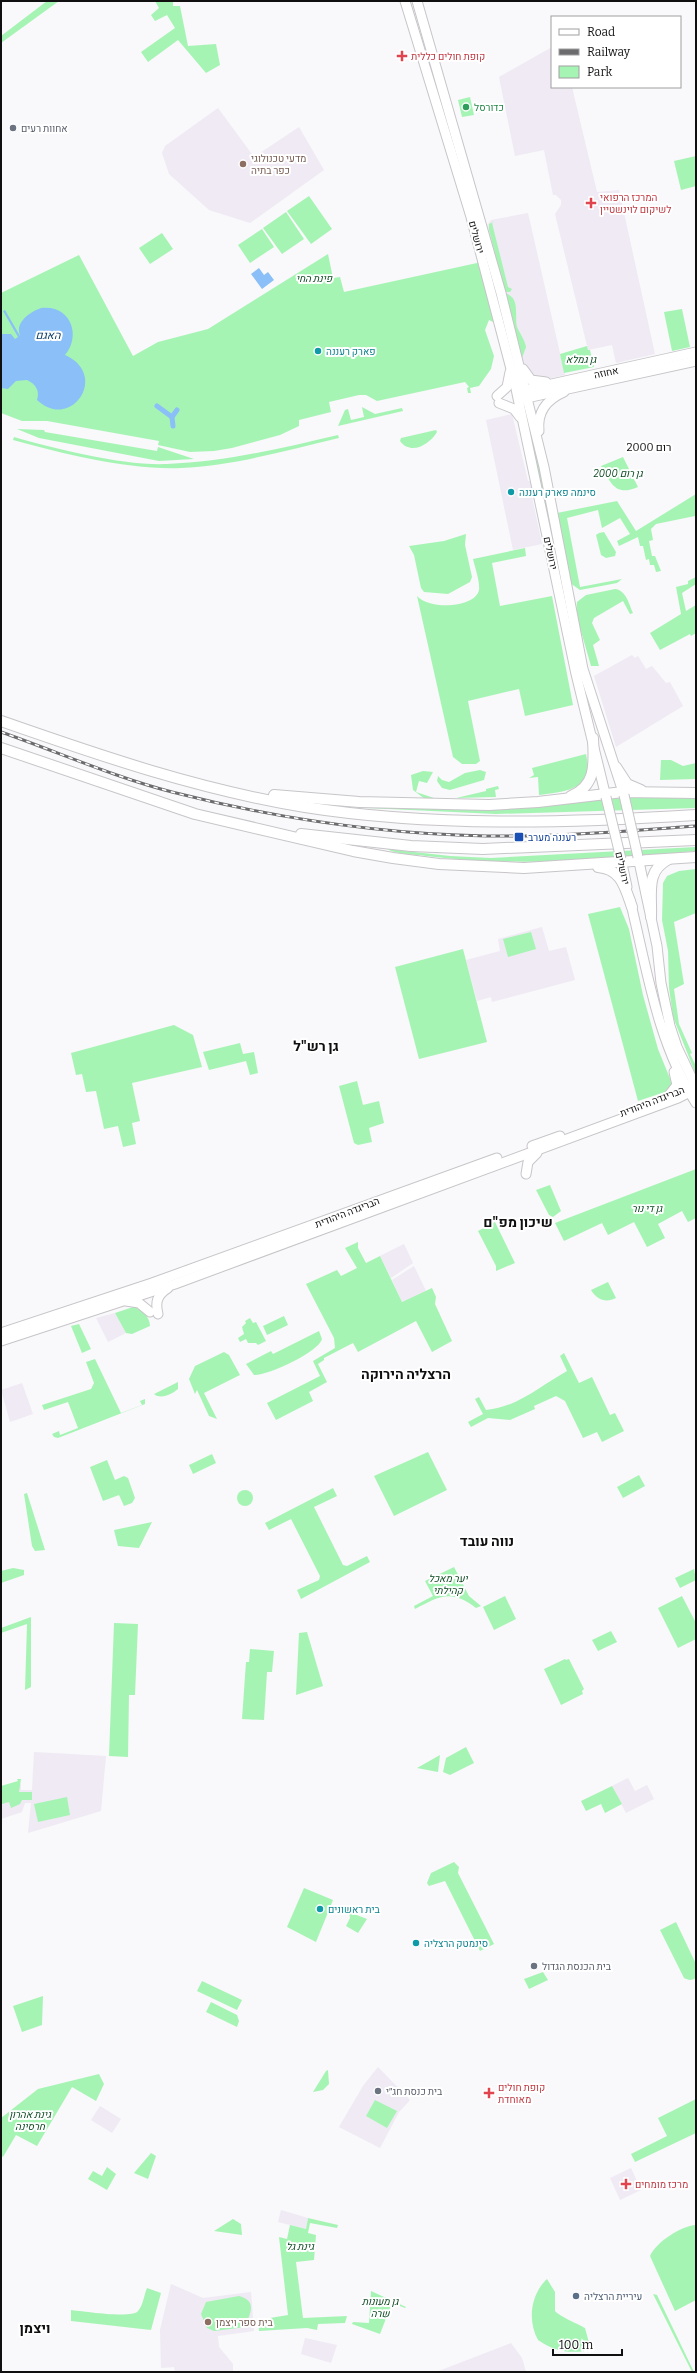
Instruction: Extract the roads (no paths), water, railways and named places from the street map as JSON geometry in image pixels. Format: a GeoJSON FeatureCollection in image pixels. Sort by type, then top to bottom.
{"type":"FeatureCollection","features":[{"type":"Feature","properties":{"kind":"highway"},"geometry":{"type":"LineString","coordinates":[[1,721],[136,767],[216,789],[306,807],[483,821],[696,815]]}},
{"type":"Feature","properties":{"kind":"highway"},"geometry":{"type":"LineString","coordinates":[[561,800],[580,792],[588,784],[593,769],[593,738]]}},
{"type":"Feature","properties":{"kind":"highway"},"geometry":{"type":"LineString","coordinates":[[1,748],[195,814],[353,851],[439,864],[524,868],[578,866],[638,859],[696,857]]}},
{"type":"Feature","properties":{"kind":"highway"},"geometry":{"type":"LineString","coordinates":[[616,767],[630,787],[655,793]]}},
{"type":"Feature","properties":{"kind":"highway"},"geometry":{"type":"LineString","coordinates":[[216,789],[318,799],[442,805],[489,805],[623,794],[696,793]]}},
{"type":"Feature","properties":{"kind":"highway"},"geometry":{"type":"LineString","coordinates":[[263,831],[411,846],[449,848],[572,846],[696,840]]}},
{"type":"Feature","properties":{"kind":"highway"},"geometry":{"type":"LineString","coordinates":[[651,917],[652,874],[660,863],[671,858]]}},
{"type":"Feature","properties":{"kind":"highway"},"geometry":{"type":"LineString","coordinates":[[578,866],[603,868],[616,873],[624,884],[632,907]]}},
{"type":"Feature","properties":{"kind":"main road","name":"ירושלים"},"geometry":{"type":"LineString","coordinates":[[405,1],[514,361]]}},
{"type":"Feature","properties":{"kind":"main road","name":"ירושלים"},"geometry":{"type":"LineString","coordinates":[[417,1],[483,227],[522,395],[540,449],[583,669],[616,767],[651,917],[670,1026],[696,1103]]}},
{"type":"Feature","properties":{"kind":"main road","name":"אחוזה"},"geometry":{"type":"LineString","coordinates":[[522,395],[696,352]]}},
{"type":"Feature","properties":{"kind":"main road"},"geometry":{"type":"LineString","coordinates":[[514,361],[526,375],[535,382],[587,380]]}},
{"type":"Feature","properties":{"kind":"main road"},"geometry":{"type":"LineString","coordinates":[[514,361],[507,386],[498,399],[514,409],[523,421]]}},
{"type":"Feature","properties":{"kind":"main road","name":"אחוזה"},"geometry":{"type":"LineString","coordinates":[[587,380],[696,361]]}},
{"type":"Feature","properties":{"kind":"main road"},"geometry":{"type":"LineString","coordinates":[[540,449],[538,421],[543,407],[560,394],[587,380]]}},
{"type":"Feature","properties":{"kind":"main road","name":"ירושלים"},"geometry":{"type":"LineString","coordinates":[[522,395],[523,421],[573,662],[593,738],[659,1018],[666,1042],[692,1088]]}},
{"type":"Feature","properties":{"kind":"main road"},"geometry":{"type":"LineString","coordinates":[[659,1018],[664,1044],[677,1081],[676,1088],[668,1095]]}},
{"type":"Feature","properties":{"kind":"main road","name":"הבריגדה היהודית"},"geometry":{"type":"LineString","coordinates":[[1,1333],[152,1283],[668,1095],[692,1088]]}},
{"type":"Feature","properties":{"kind":"main road","name":"הבריגדה היהודית"},"geometry":{"type":"LineString","coordinates":[[1,1341],[175,1284],[392,1202],[638,1113],[692,1088]]}},
{"type":"Feature","properties":{"kind":"main road"},"geometry":{"type":"LineString","coordinates":[[638,1113],[682,1101],[696,1106]]}},
{"type":"Feature","properties":{"kind":"main road"},"geometry":{"type":"LineString","coordinates":[[526,1174],[528,1162],[534,1155],[547,1147]]}},
{"type":"Feature","properties":{"kind":"main road"},"geometry":{"type":"LineString","coordinates":[[114,1303],[133,1302],[154,1313],[158,1297],[162,1292],[175,1284]]}},
{"type":"Feature","properties":{"kind":"main road"},"geometry":{"type":"LineString","coordinates":[[1,1329],[36,1322]]}},
{"type":"Feature","properties":{"kind":"water"},"geometry":{"type":"Polygon","coordinates":[[[259,268],[264,275],[268,272],[274,280],[262,289],[251,274],[259,268]]]}},
{"type":"Feature","properties":{"kind":"water","name":"האגם"},"geometry":{"type":"Polygon","coordinates":[[[41,308],[51,308],[59,311],[66,316],[70,322],[73,330],[72,339],[70,347],[65,355],[78,364],[84,375],[85,386],[81,397],[73,405],[62,409],[50,408],[37,400],[38,391],[33,384],[27,380],[16,381],[8,389],[1,388],[1,334],[11,334],[15,339],[18,337],[3,311],[5,310],[20,336],[19,327],[23,320],[34,311],[41,308]]]}},
{"type":"Feature","properties":{"kind":"waterway"},"geometry":{"type":"LineString","coordinates":[[157,406],[172,417]]}},
{"type":"Feature","properties":{"kind":"waterway"},"geometry":{"type":"LineString","coordinates":[[173,426],[172,417],[177,410]]}},
{"type":"Feature","properties":{"kind":"railway"},"geometry":{"type":"LineString","coordinates":[[1,732],[107,772],[150,786],[249,810],[328,823],[407,832],[486,836],[565,835],[696,826]]}},
{"type":"Feature","properties":{"kind":"place","name":"קופת חולים כללית"},"geometry":{"type":"Point","coordinates":[402,56]}},
{"type":"Feature","properties":{"kind":"place","name":"כדורסל"},"geometry":{"type":"Point","coordinates":[466,107]}},
{"type":"Feature","properties":{"kind":"place","name":"אחוות רעים"},"geometry":{"type":"Point","coordinates":[13,128]}},
{"type":"Feature","properties":{"kind":"place","name":"מדעי טכנולוגי כפר בתיה"},"geometry":{"type":"Point","coordinates":[243,164]}},
{"type":"Feature","properties":{"kind":"place","name":"המרכז הרפואי לשיקום לוינשטיין"},"geometry":{"type":"Point","coordinates":[591,203]}},
{"type":"Feature","properties":{"kind":"place","name":"פארק רעננה"},"geometry":{"type":"Point","coordinates":[318,351]}},
{"type":"Feature","properties":{"kind":"place","name":"סינמה פארק רעננה"},"geometry":{"type":"Point","coordinates":[511,492]}},
{"type":"Feature","properties":{"kind":"place","name":"רעננה מערב"},"geometry":{"type":"Point","coordinates":[519,837]}},
{"type":"Feature","properties":{"kind":"place","name":"בית ראשונים"},"geometry":{"type":"Point","coordinates":[320,1909]}},
{"type":"Feature","properties":{"kind":"place","name":"סינמטק הרצליה"},"geometry":{"type":"Point","coordinates":[416,1943]}},
{"type":"Feature","properties":{"kind":"place","name":"בית הכנסת הגדול"},"geometry":{"type":"Point","coordinates":[534,1966]}},
{"type":"Feature","properties":{"kind":"place","name":"בית כנסת חג״י"},"geometry":{"type":"Point","coordinates":[378,2091]}},
{"type":"Feature","properties":{"kind":"place","name":"קופת חולים מאוחדת"},"geometry":{"type":"Point","coordinates":[489,2093]}},
{"type":"Feature","properties":{"kind":"place","name":"מרכז מומחים"},"geometry":{"type":"Point","coordinates":[626,2184]}},
{"type":"Feature","properties":{"kind":"place","name":"עיריית הרצליה"},"geometry":{"type":"Point","coordinates":[576,2296]}},
{"type":"Feature","properties":{"kind":"place","name":"בית ספר ויצמן"},"geometry":{"type":"Point","coordinates":[208,2322]}},
{"type":"Feature","properties":{"kind":"district","name":"רום 2000"},"geometry":{"type":"Point","coordinates":[649,447]}},
{"type":"Feature","properties":{"kind":"district","name":"גן רש\"ל"},"geometry":{"type":"Point","coordinates":[316,1046]}},
{"type":"Feature","properties":{"kind":"district","name":"שיכון מפ\"ם"},"geometry":{"type":"Point","coordinates":[518,1222]}},
{"type":"Feature","properties":{"kind":"district","name":"הרצליה הירוקה"},"geometry":{"type":"Point","coordinates":[406,1374]}},
{"type":"Feature","properties":{"kind":"district","name":"נווה עובד"},"geometry":{"type":"Point","coordinates":[487,1541]}},
{"type":"Feature","properties":{"kind":"district","name":"ויצמן"},"geometry":{"type":"Point","coordinates":[35,2328]}},
{"type":"Feature","properties":{"kind":"park label","name":"פינת החי"},"geometry":{"type":"Point","coordinates":[314,278]}},
{"type":"Feature","properties":{"kind":"park label","name":"גן גמלא"},"geometry":{"type":"Point","coordinates":[581,359]}},
{"type":"Feature","properties":{"kind":"park label","name":"גן רום 2000"},"geometry":{"type":"Point","coordinates":[618,473]}},
{"type":"Feature","properties":{"kind":"park label","name":"גן די נור"},"geometry":{"type":"Point","coordinates":[647,1208]}},
{"type":"Feature","properties":{"kind":"park label","name":"יער מאכל קהילתי"},"geometry":{"type":"Point","coordinates":[448,1584]}},
{"type":"Feature","properties":{"kind":"park label","name":"גינת אהרון חרסינה"},"geometry":{"type":"Point","coordinates":[30,2120]}},
{"type":"Feature","properties":{"kind":"park label","name":"גינת גל"},"geometry":{"type":"Point","coordinates":[300,2246]}},
{"type":"Feature","properties":{"kind":"park label","name":"גן מעונות שרה"},"geometry":{"type":"Point","coordinates":[380,2306]}}]}
